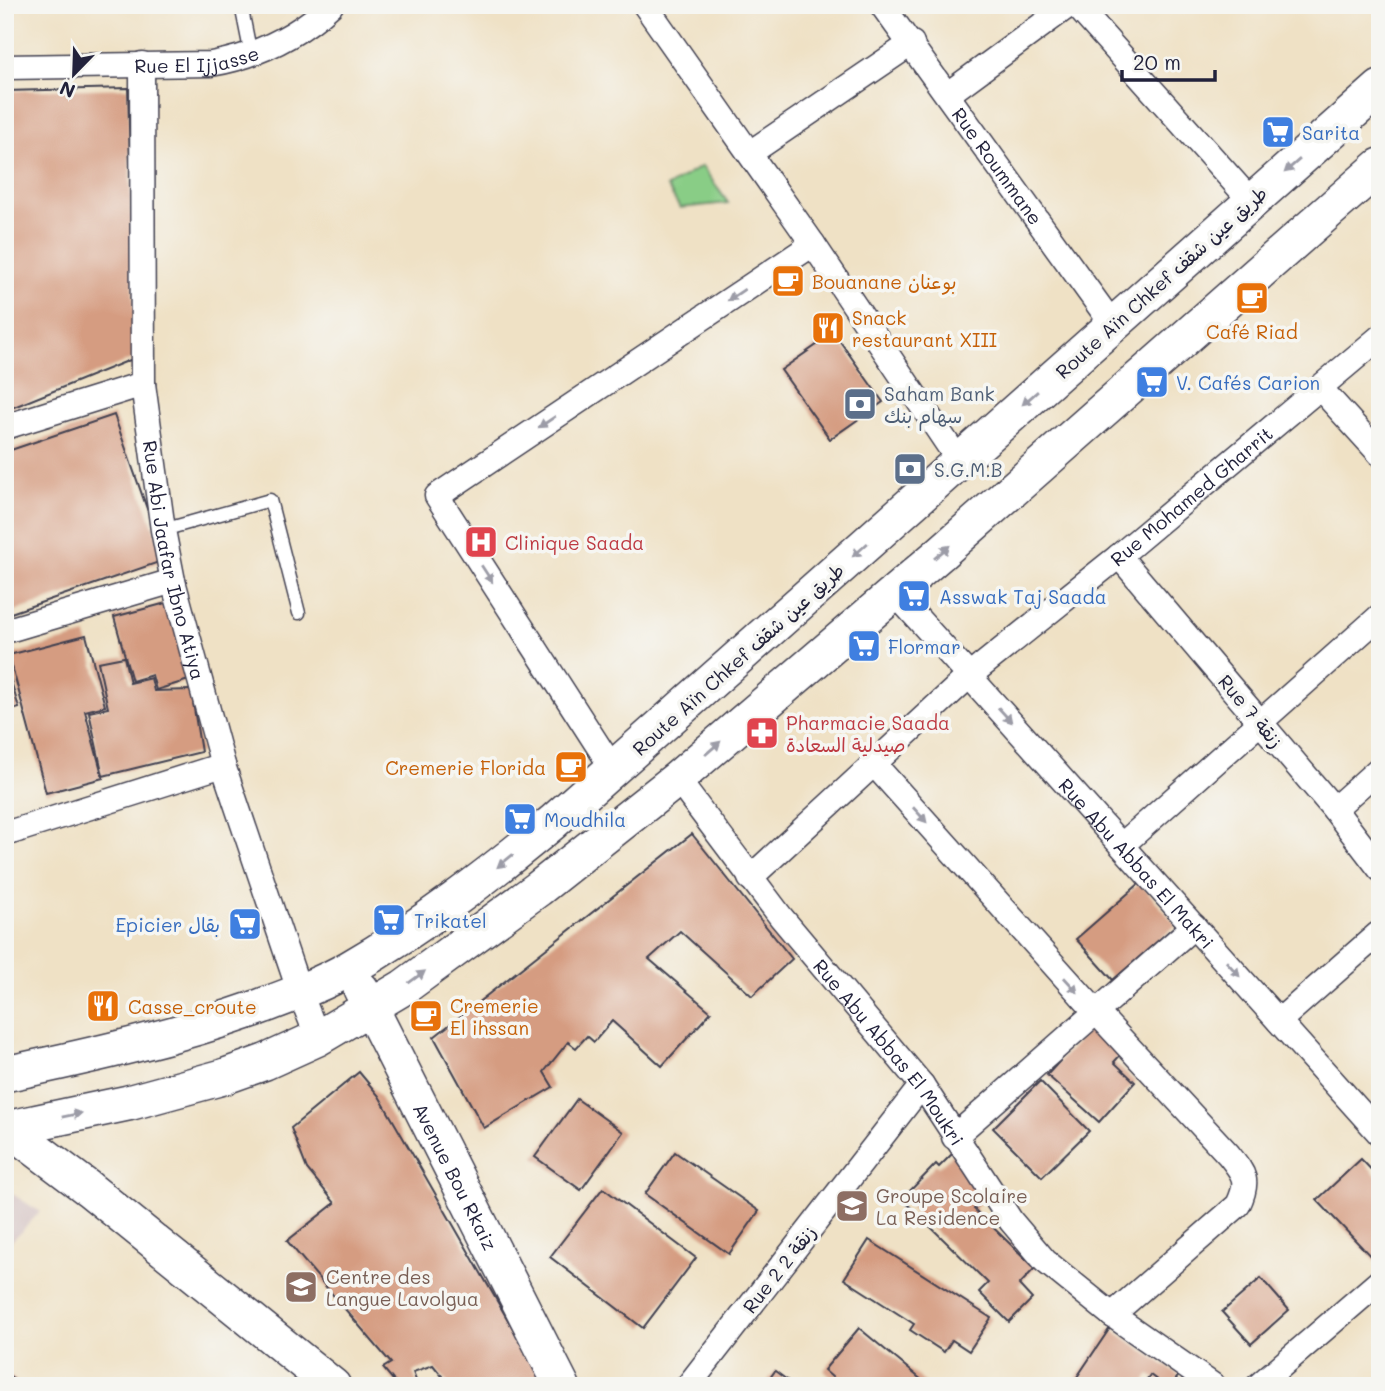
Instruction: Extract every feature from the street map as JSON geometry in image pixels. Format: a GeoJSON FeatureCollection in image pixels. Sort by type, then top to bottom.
{"type":"FeatureCollection","features":[{"type":"Feature","properties":{"kind":"main road","name":"Route Aïn Chkef طريق عين شقف"},"geometry":{"type":"LineString","coordinates":[[5,1074],[119,1049],[226,1019],[300,993],[349,968],[478,884],[554,822],[1380,88]]}},
{"type":"Feature","properties":{"kind":"main road"},"geometry":{"type":"LineString","coordinates":[[7,1128],[128,1103],[223,1077],[318,1038],[371,1008],[538,889],[677,779],[942,552],[1380,166]]}},
{"type":"Feature","properties":{"kind":"main road","name":"Avenue Bou Rkaiz"},"geometry":{"type":"LineString","coordinates":[[349,968],[562,1386]]}},
{"type":"Feature","properties":{"kind":"main road"},"geometry":{"type":"LineString","coordinates":[[7,1128],[89,1189],[333,1386]]}},
{"type":"Feature","properties":{"kind":"street","name":"Rue El Ijjasse"},"geometry":{"type":"LineString","coordinates":[[5,67],[211,64],[251,55],[289,36],[331,5]]}},
{"type":"Feature","properties":{"kind":"street"},"geometry":{"type":"LineString","coordinates":[[645,5],[813,244],[959,461]]}},
{"type":"Feature","properties":{"kind":"street","name":"Rue Roummane"},"geometry":{"type":"LineString","coordinates":[[883,5],[1113,326]]}},
{"type":"Feature","properties":{"kind":"street"},"geometry":{"type":"LineString","coordinates":[[948,94],[1069,5]]}},
{"type":"Feature","properties":{"kind":"street"},"geometry":{"type":"LineString","coordinates":[[1076,5],[1251,201]]}},
{"type":"Feature","properties":{"kind":"street"},"geometry":{"type":"LineString","coordinates":[[750,153],[912,43]]}},
{"type":"Feature","properties":{"kind":"street","name":"Rue Abi Jaafar Ibno Atiya"},"geometry":{"type":"LineString","coordinates":[[142,64],[143,384],[163,530],[173,580],[223,765],[300,993],[318,1038]]}},
{"type":"Feature","properties":{"kind":"street"},"geometry":{"type":"LineString","coordinates":[[613,769],[437,496],[813,244]]}},
{"type":"Feature","properties":{"kind":"street","name":"Rue Mohamed Gharrit"},"geometry":{"type":"LineString","coordinates":[[750,878],[970,676],[1119,556],[1380,337]]}},
{"type":"Feature","properties":{"kind":"street"},"geometry":{"type":"LineString","coordinates":[[5,427],[143,384]]}},
{"type":"Feature","properties":{"kind":"street"},"geometry":{"type":"LineString","coordinates":[[1320,388],[1380,454]]}},
{"type":"Feature","properties":{"kind":"street","name":"Rue 7 زنقة"},"geometry":{"type":"LineString","coordinates":[[1119,556],[1334,809],[1380,869]]}},
{"type":"Feature","properties":{"kind":"street"},"geometry":{"type":"LineString","coordinates":[[5,631],[173,580]]}},
{"type":"Feature","properties":{"kind":"street","name":"Rue Abu Abbas El Makri"},"geometry":{"type":"LineString","coordinates":[[894,592],[1380,1134]]}},
{"type":"Feature","properties":{"kind":"street"},"geometry":{"type":"LineString","coordinates":[[1122,845],[1380,617]]}},
{"type":"Feature","properties":{"kind":"street"},"geometry":{"type":"LineString","coordinates":[[874,764],[1097,1013],[1228,1154],[1245,1180],[1244,1192],[1238,1205],[1112,1315]]}},
{"type":"Feature","properties":{"kind":"street"},"geometry":{"type":"LineString","coordinates":[[5,834],[223,765]]}},
{"type":"Feature","properties":{"kind":"street"},"geometry":{"type":"LineString","coordinates":[[1334,809],[1380,768]]}},
{"type":"Feature","properties":{"kind":"street","name":"Rue Abu Abbas El Moukri"},"geometry":{"type":"LineString","coordinates":[[677,779],[750,878],[922,1085],[1011,1222],[1045,1261],[1112,1315],[1214,1386]]}},
{"type":"Feature","properties":{"kind":"street"},"geometry":{"type":"LineString","coordinates":[[954,1137],[1194,926]]}},
{"type":"Feature","properties":{"kind":"street"},"geometry":{"type":"LineString","coordinates":[[1279,1021],[1379,934]]}},
{"type":"Feature","properties":{"kind":"street","name":"Rue 2 زنقة 2"},"geometry":{"type":"LineString","coordinates":[[688,1386],[922,1085]]}},
{"type":"Feature","properties":{"kind":"street"},"geometry":{"type":"LineString","coordinates":[[1258,1386],[1380,1281]]}},
{"type":"Feature","properties":{"kind":"lane"},"geometry":{"type":"LineString","coordinates":[[241,5],[251,55]]}},
{"type":"Feature","properties":{"kind":"lane"},"geometry":{"type":"LineString","coordinates":[[163,530],[270,499],[299,613]]}},
{"type":"Feature","properties":{"kind":"shaded area"},"geometry":{"type":"Polygon","coordinates":[[[5,1189],[40,1212],[5,1248],[5,1189]]]}},
{"type":"Feature","properties":{"kind":"green space"},"geometry":{"type":"Polygon","coordinates":[[[702,166],[728,203],[680,208],[667,187],[702,166]]]}},
{"type":"Feature","properties":{"kind":"building"},"geometry":{"type":"Polygon","coordinates":[[[128,88],[135,358],[14,407],[5,407],[5,91],[128,88]]]}},
{"type":"Feature","properties":{"kind":"building"},"geometry":{"type":"Polygon","coordinates":[[[834,333],[883,402],[830,439],[781,370],[834,333]]]}},
{"type":"Feature","properties":{"kind":"building"},"geometry":{"type":"Polygon","coordinates":[[[114,415],[165,560],[5,615],[5,452],[114,415]]]}},
{"type":"Feature","properties":{"kind":"building"},"geometry":{"type":"Polygon","coordinates":[[[170,602],[192,679],[156,690],[152,675],[132,681],[114,617],[170,602]]]}},
{"type":"Feature","properties":{"kind":"building"},"geometry":{"type":"Polygon","coordinates":[[[86,635],[105,706],[85,711],[103,778],[46,793],[9,655],[86,635]]]}},
{"type":"Feature","properties":{"kind":"building"},"geometry":{"type":"Polygon","coordinates":[[[124,657],[130,683],[151,678],[154,691],[191,690],[201,752],[103,776],[89,712],[108,708],[98,662],[124,657]]]}},
{"type":"Feature","properties":{"kind":"building"},"geometry":{"type":"Polygon","coordinates":[[[5,661],[19,708],[5,712],[5,661]]]}},
{"type":"Feature","properties":{"kind":"building"},"geometry":{"type":"Polygon","coordinates":[[[692,834],[792,959],[752,996],[680,931],[649,959],[711,1012],[662,1066],[612,1021],[594,1042],[587,1036],[576,1048],[568,1042],[544,1072],[553,1087],[484,1128],[434,1037],[692,834]]]}},
{"type":"Feature","properties":{"kind":"building"},"geometry":{"type":"Polygon","coordinates":[[[1140,883],[1176,925],[1113,980],[1076,939],[1140,883]]]}},
{"type":"Feature","properties":{"kind":"building"},"geometry":{"type":"Polygon","coordinates":[[[1093,1025],[1123,1052],[1114,1062],[1135,1082],[1099,1122],[1047,1075],[1093,1025]]]}},
{"type":"Feature","properties":{"kind":"building"},"geometry":{"type":"Polygon","coordinates":[[[359,1072],[379,1096],[546,1386],[450,1386],[433,1365],[413,1372],[418,1386],[398,1386],[383,1368],[391,1363],[287,1241],[335,1203],[307,1169],[291,1128],[359,1072]]]}},
{"type":"Feature","properties":{"kind":"building"},"geometry":{"type":"Polygon","coordinates":[[[1040,1081],[1089,1131],[1042,1177],[993,1128],[1040,1081]]]}},
{"type":"Feature","properties":{"kind":"building"},"geometry":{"type":"Polygon","coordinates":[[[577,1099],[623,1132],[581,1190],[535,1157],[577,1099]]]}},
{"type":"Feature","properties":{"kind":"building"},"geometry":{"type":"Polygon","coordinates":[[[675,1152],[759,1211],[729,1254],[645,1194],[675,1152]]]}},
{"type":"Feature","properties":{"kind":"building"},"geometry":{"type":"Polygon","coordinates":[[[952,1154],[991,1192],[974,1209],[1035,1268],[1019,1285],[1032,1299],[1009,1322],[979,1292],[988,1283],[902,1199],[936,1164],[939,1167],[952,1154]]]}},
{"type":"Feature","properties":{"kind":"building"},"geometry":{"type":"Polygon","coordinates":[[[1361,1159],[1380,1179],[1380,1257],[1375,1261],[1317,1200],[1361,1159]]]}},
{"type":"Feature","properties":{"kind":"building"},"geometry":{"type":"Polygon","coordinates":[[[603,1188],[696,1258],[643,1328],[550,1257],[603,1188]]]}},
{"type":"Feature","properties":{"kind":"building"},"geometry":{"type":"Polygon","coordinates":[[[869,1240],[991,1318],[969,1351],[952,1340],[944,1352],[910,1330],[914,1324],[844,1279],[869,1240]]]}},
{"type":"Feature","properties":{"kind":"building"},"geometry":{"type":"Polygon","coordinates":[[[1261,1278],[1289,1310],[1251,1344],[1222,1312],[1261,1278]]]}},
{"type":"Feature","properties":{"kind":"building"},"geometry":{"type":"Polygon","coordinates":[[[859,1328],[929,1386],[842,1386],[824,1370],[859,1328]]]}},
{"type":"Feature","properties":{"kind":"building"},"geometry":{"type":"Polygon","coordinates":[[[1110,1328],[1179,1375],[1171,1386],[1165,1386],[1150,1375],[1142,1386],[1071,1386],[1110,1328]]]}},
{"type":"Feature","properties":{"kind":"building"},"geometry":{"type":"Polygon","coordinates":[[[775,1371],[795,1386],[764,1386],[775,1371]]]}},
{"type":"Feature","properties":{"kind":"building"},"geometry":{"type":"Polygon","coordinates":[[[10,1376],[22,1386],[5,1386],[10,1376]]]}},
{"type":"Feature","properties":{"kind":"place","name":"Sarita"},"geometry":{"type":"Point","coordinates":[1278,132]}},
{"type":"Feature","properties":{"kind":"place","name":"Bouanane بوعنان"},"geometry":{"type":"Point","coordinates":[788,281]}},
{"type":"Feature","properties":{"kind":"place","name":"Café Riad"},"geometry":{"type":"Point","coordinates":[1252,298]}},
{"type":"Feature","properties":{"kind":"place","name":"Snack restaurant XIII"},"geometry":{"type":"Point","coordinates":[828,328]}},
{"type":"Feature","properties":{"kind":"place","name":"V. Cafés Carion"},"geometry":{"type":"Point","coordinates":[1152,382]}},
{"type":"Feature","properties":{"kind":"place","name":"Saham Bank سهام بنك"},"geometry":{"type":"Point","coordinates":[860,404]}},
{"type":"Feature","properties":{"kind":"place","name":"S.G.M.B"},"geometry":{"type":"Point","coordinates":[910,469]}},
{"type":"Feature","properties":{"kind":"place","name":"Clinique Saada"},"geometry":{"type":"Point","coordinates":[481,542]}},
{"type":"Feature","properties":{"kind":"place","name":"Asswak Taj Saada"},"geometry":{"type":"Point","coordinates":[914,596]}},
{"type":"Feature","properties":{"kind":"place","name":"Flormar"},"geometry":{"type":"Point","coordinates":[864,646]}},
{"type":"Feature","properties":{"kind":"place","name":"Pharmacie Saada صيدلية السعادة"},"geometry":{"type":"Point","coordinates":[762,733]}},
{"type":"Feature","properties":{"kind":"place","name":"Cremerie Florida"},"geometry":{"type":"Point","coordinates":[571,767]}},
{"type":"Feature","properties":{"kind":"place","name":"Moudhila"},"geometry":{"type":"Point","coordinates":[520,819]}},
{"type":"Feature","properties":{"kind":"place","name":"Trikatel"},"geometry":{"type":"Point","coordinates":[389,920]}},
{"type":"Feature","properties":{"kind":"place","name":"Epicier بقال"},"geometry":{"type":"Point","coordinates":[245,924]}},
{"type":"Feature","properties":{"kind":"place","name":"Casse_croute"},"geometry":{"type":"Point","coordinates":[103,1006]}},
{"type":"Feature","properties":{"kind":"place","name":"Cremerie El ihssan"},"geometry":{"type":"Point","coordinates":[426,1016]}},
{"type":"Feature","properties":{"kind":"place","name":"Groupe Scolaire La Residence"},"geometry":{"type":"Point","coordinates":[852,1206]}},
{"type":"Feature","properties":{"kind":"place","name":"Centre des Langue Lavolgua"},"geometry":{"type":"Point","coordinates":[301,1287]}}]}
